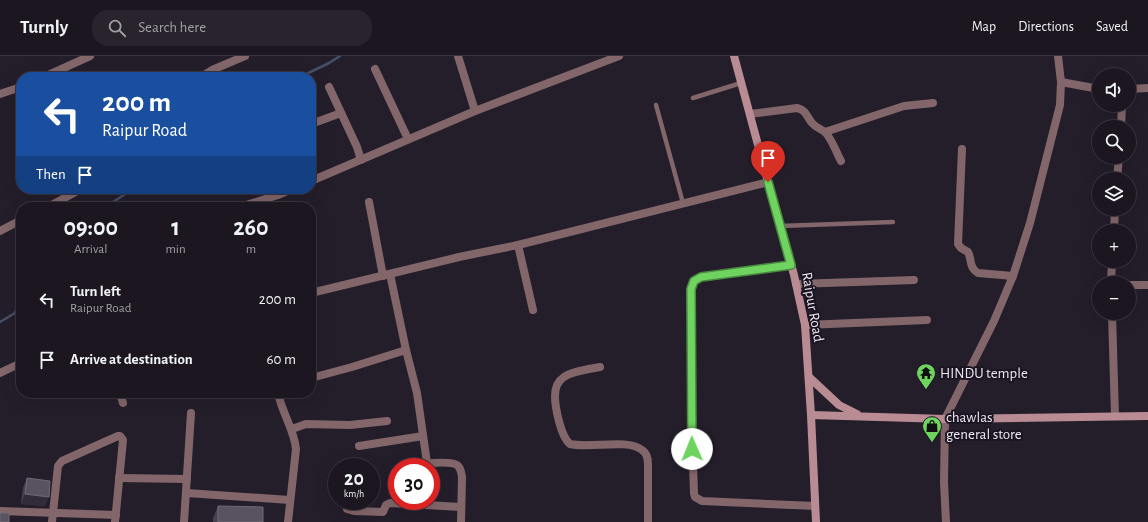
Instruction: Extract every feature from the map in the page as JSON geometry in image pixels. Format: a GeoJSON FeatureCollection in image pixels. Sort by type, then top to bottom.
{"type":"FeatureCollection","features":[{"type":"Feature","properties":{"kind":"main road","name":"Raipur Road"},"geometry":{"type":"LineString","coordinates":[[734,56],[791,265],[805,325],[816,522]]}},
{"type":"Feature","properties":{"kind":"main road"},"geometry":{"type":"LineString","coordinates":[[809,377],[839,405],[859,416]]}},
{"type":"Feature","properties":{"kind":"main road"},"geometry":{"type":"LineString","coordinates":[[811,415],[945,419],[1148,416]]}},
{"type":"Feature","properties":{"kind":"street"},"geometry":{"type":"LineString","coordinates":[[55,72],[90,56]]}},
{"type":"Feature","properties":{"kind":"street"},"geometry":{"type":"LineString","coordinates":[[209,72],[245,56]]}},
{"type":"Feature","properties":{"kind":"street"},"geometry":{"type":"LineString","coordinates":[[458,56],[475,111]]}},
{"type":"Feature","properties":{"kind":"street"},"geometry":{"type":"LineString","coordinates":[[316,179],[475,111],[619,56]]}},
{"type":"Feature","properties":{"kind":"street"},"geometry":{"type":"LineString","coordinates":[[946,522],[944,482],[945,419],[994,321],[1013,276],[1030,223],[1060,105],[1061,82],[1058,56]]}},
{"type":"Feature","properties":{"kind":"street"},"geometry":{"type":"LineString","coordinates":[[375,69],[408,139]]}},
{"type":"Feature","properties":{"kind":"street"},"geometry":{"type":"LineString","coordinates":[[1061,82],[1092,88]]}},
{"type":"Feature","properties":{"kind":"street"},"geometry":{"type":"LineString","coordinates":[[329,87],[358,147],[361,160]]}},
{"type":"Feature","properties":{"kind":"street"},"geometry":{"type":"LineString","coordinates":[[1136,89],[1148,88]]}},
{"type":"Feature","properties":{"kind":"street"},"geometry":{"type":"LineString","coordinates":[[0,94],[16,89]]}},
{"type":"Feature","properties":{"kind":"street"},"geometry":{"type":"LineString","coordinates":[[825,132],[897,108],[933,103]]}},
{"type":"Feature","properties":{"kind":"street"},"geometry":{"type":"LineString","coordinates":[[750,114],[797,108],[802,109],[815,127],[825,132],[841,161]]}},
{"type":"Feature","properties":{"kind":"street"},"geometry":{"type":"LineString","coordinates":[[316,122],[341,113]]}},
{"type":"Feature","properties":{"kind":"street"},"geometry":{"type":"LineString","coordinates":[[962,150],[958,244],[960,248],[968,252],[971,266],[978,273],[1013,276]]}},
{"type":"Feature","properties":{"kind":"street"},"geometry":{"type":"LineString","coordinates":[[316,292],[459,257],[518,245],[768,182]]}},
{"type":"Feature","properties":{"kind":"street"},"geometry":{"type":"LineString","coordinates":[[57,202],[73,194]]}},
{"type":"Feature","properties":{"kind":"street"},"geometry":{"type":"LineString","coordinates":[[256,202],[280,194]]}},
{"type":"Feature","properties":{"kind":"street"},"geometry":{"type":"LineString","coordinates":[[369,202],[386,275],[417,393],[426,458]]}},
{"type":"Feature","properties":{"kind":"street"},"geometry":{"type":"LineString","coordinates":[[0,231],[16,223]]}},
{"type":"Feature","properties":{"kind":"street"},"geometry":{"type":"LineString","coordinates":[[518,245],[533,310]]}},
{"type":"Feature","properties":{"kind":"street"},"geometry":{"type":"LineString","coordinates":[[791,265],[701,277],[694,281],[691,289],[694,493],[698,499],[709,501],[768,502],[815,506]]}},
{"type":"Feature","properties":{"kind":"street"},"geometry":{"type":"LineString","coordinates":[[796,284],[914,280]]}},
{"type":"Feature","properties":{"kind":"street"},"geometry":{"type":"LineString","coordinates":[[1136,285],[1148,285]]}},
{"type":"Feature","properties":{"kind":"street"},"geometry":{"type":"LineString","coordinates":[[805,325],[927,320]]}},
{"type":"Feature","properties":{"kind":"street"},"geometry":{"type":"LineString","coordinates":[[1112,320],[1115,416]]}},
{"type":"Feature","properties":{"kind":"street"},"geometry":{"type":"LineString","coordinates":[[316,377],[352,368],[406,350]]}},
{"type":"Feature","properties":{"kind":"street"},"geometry":{"type":"LineString","coordinates":[[0,373],[16,365]]}},
{"type":"Feature","properties":{"kind":"street"},"geometry":{"type":"LineString","coordinates":[[600,367],[582,370],[564,376],[557,385],[555,396],[561,430],[566,441],[570,444],[624,445],[635,446],[643,450],[648,459],[648,522]]}},
{"type":"Feature","properties":{"kind":"street"},"geometry":{"type":"LineString","coordinates":[[122,398],[123,403]]}},
{"type":"Feature","properties":{"kind":"street"},"geometry":{"type":"LineString","coordinates":[[279,398],[280,405],[292,429],[296,449],[288,522]]}},
{"type":"Feature","properties":{"kind":"street"},"geometry":{"type":"LineString","coordinates":[[184,522],[191,412]]}},
{"type":"Feature","properties":{"kind":"street"},"geometry":{"type":"LineString","coordinates":[[292,429],[306,424],[350,425],[387,421]]}},
{"type":"Feature","properties":{"kind":"street"},"geometry":{"type":"LineString","coordinates":[[0,511],[54,512],[116,518],[123,440],[120,436],[69,456],[58,466],[54,512],[52,522]]}},
{"type":"Feature","properties":{"kind":"street"},"geometry":{"type":"LineString","coordinates":[[359,446],[423,436]]}},
{"type":"Feature","properties":{"kind":"street"},"geometry":{"type":"LineString","coordinates":[[440,464],[454,463],[461,471],[461,522]]}},
{"type":"Feature","properties":{"kind":"street"},"geometry":{"type":"LineString","coordinates":[[119,478],[187,479]]}},
{"type":"Feature","properties":{"kind":"street"},"geometry":{"type":"LineString","coordinates":[[187,493],[290,500]]}},
{"type":"Feature","properties":{"kind":"street"},"geometry":{"type":"LineString","coordinates":[[350,510],[383,512],[386,504],[390,503],[461,507]]}},
{"type":"Feature","properties":{"kind":"lane"},"geometry":{"type":"LineString","coordinates":[[693,98],[741,83]]}},
{"type":"Feature","properties":{"kind":"lane"},"geometry":{"type":"LineString","coordinates":[[656,105],[683,203]]}},
{"type":"Feature","properties":{"kind":"lane"},"geometry":{"type":"LineString","coordinates":[[780,226],[893,222]]}},
{"type":"Feature","properties":{"kind":"building"},"geometry":{"type":"Polygon","coordinates":[[[27,478],[50,481],[49,497],[25,494],[27,478]]]}},
{"type":"Feature","properties":{"kind":"building"},"geometry":{"type":"Polygon","coordinates":[[[218,506],[263,507],[263,522],[218,522],[218,506]]]}},
{"type":"Feature","properties":{"kind":"building"},"geometry":{"type":"Polygon","coordinates":[[[0,513],[9,513],[9,522],[0,522],[0,513]]]}},
{"type":"Feature","properties":{"kind":"waterway"},"geometry":{"type":"LineString","coordinates":[[310,72],[340,56]]}},
{"type":"Feature","properties":{"kind":"waterway"},"geometry":{"type":"LineString","coordinates":[[113,202],[125,194]]}},
{"type":"Feature","properties":{"kind":"waterway"},"geometry":{"type":"LineString","coordinates":[[0,322],[15,313],[16,310]]}},
{"type":"Feature","properties":{"kind":"place","name":"HINDU temple"},"geometry":{"type":"Point","coordinates":[926,390]}},
{"type":"Feature","properties":{"kind":"place","name":"chawlas general store"},"geometry":{"type":"Point","coordinates":[932,443]}},
{"type":"Feature","properties":{"kind":"route"},"geometry":{"type":"LineString","coordinates":[[692,449],[691,289],[694,281],[701,277],[791,265],[768,182]]}}]}
